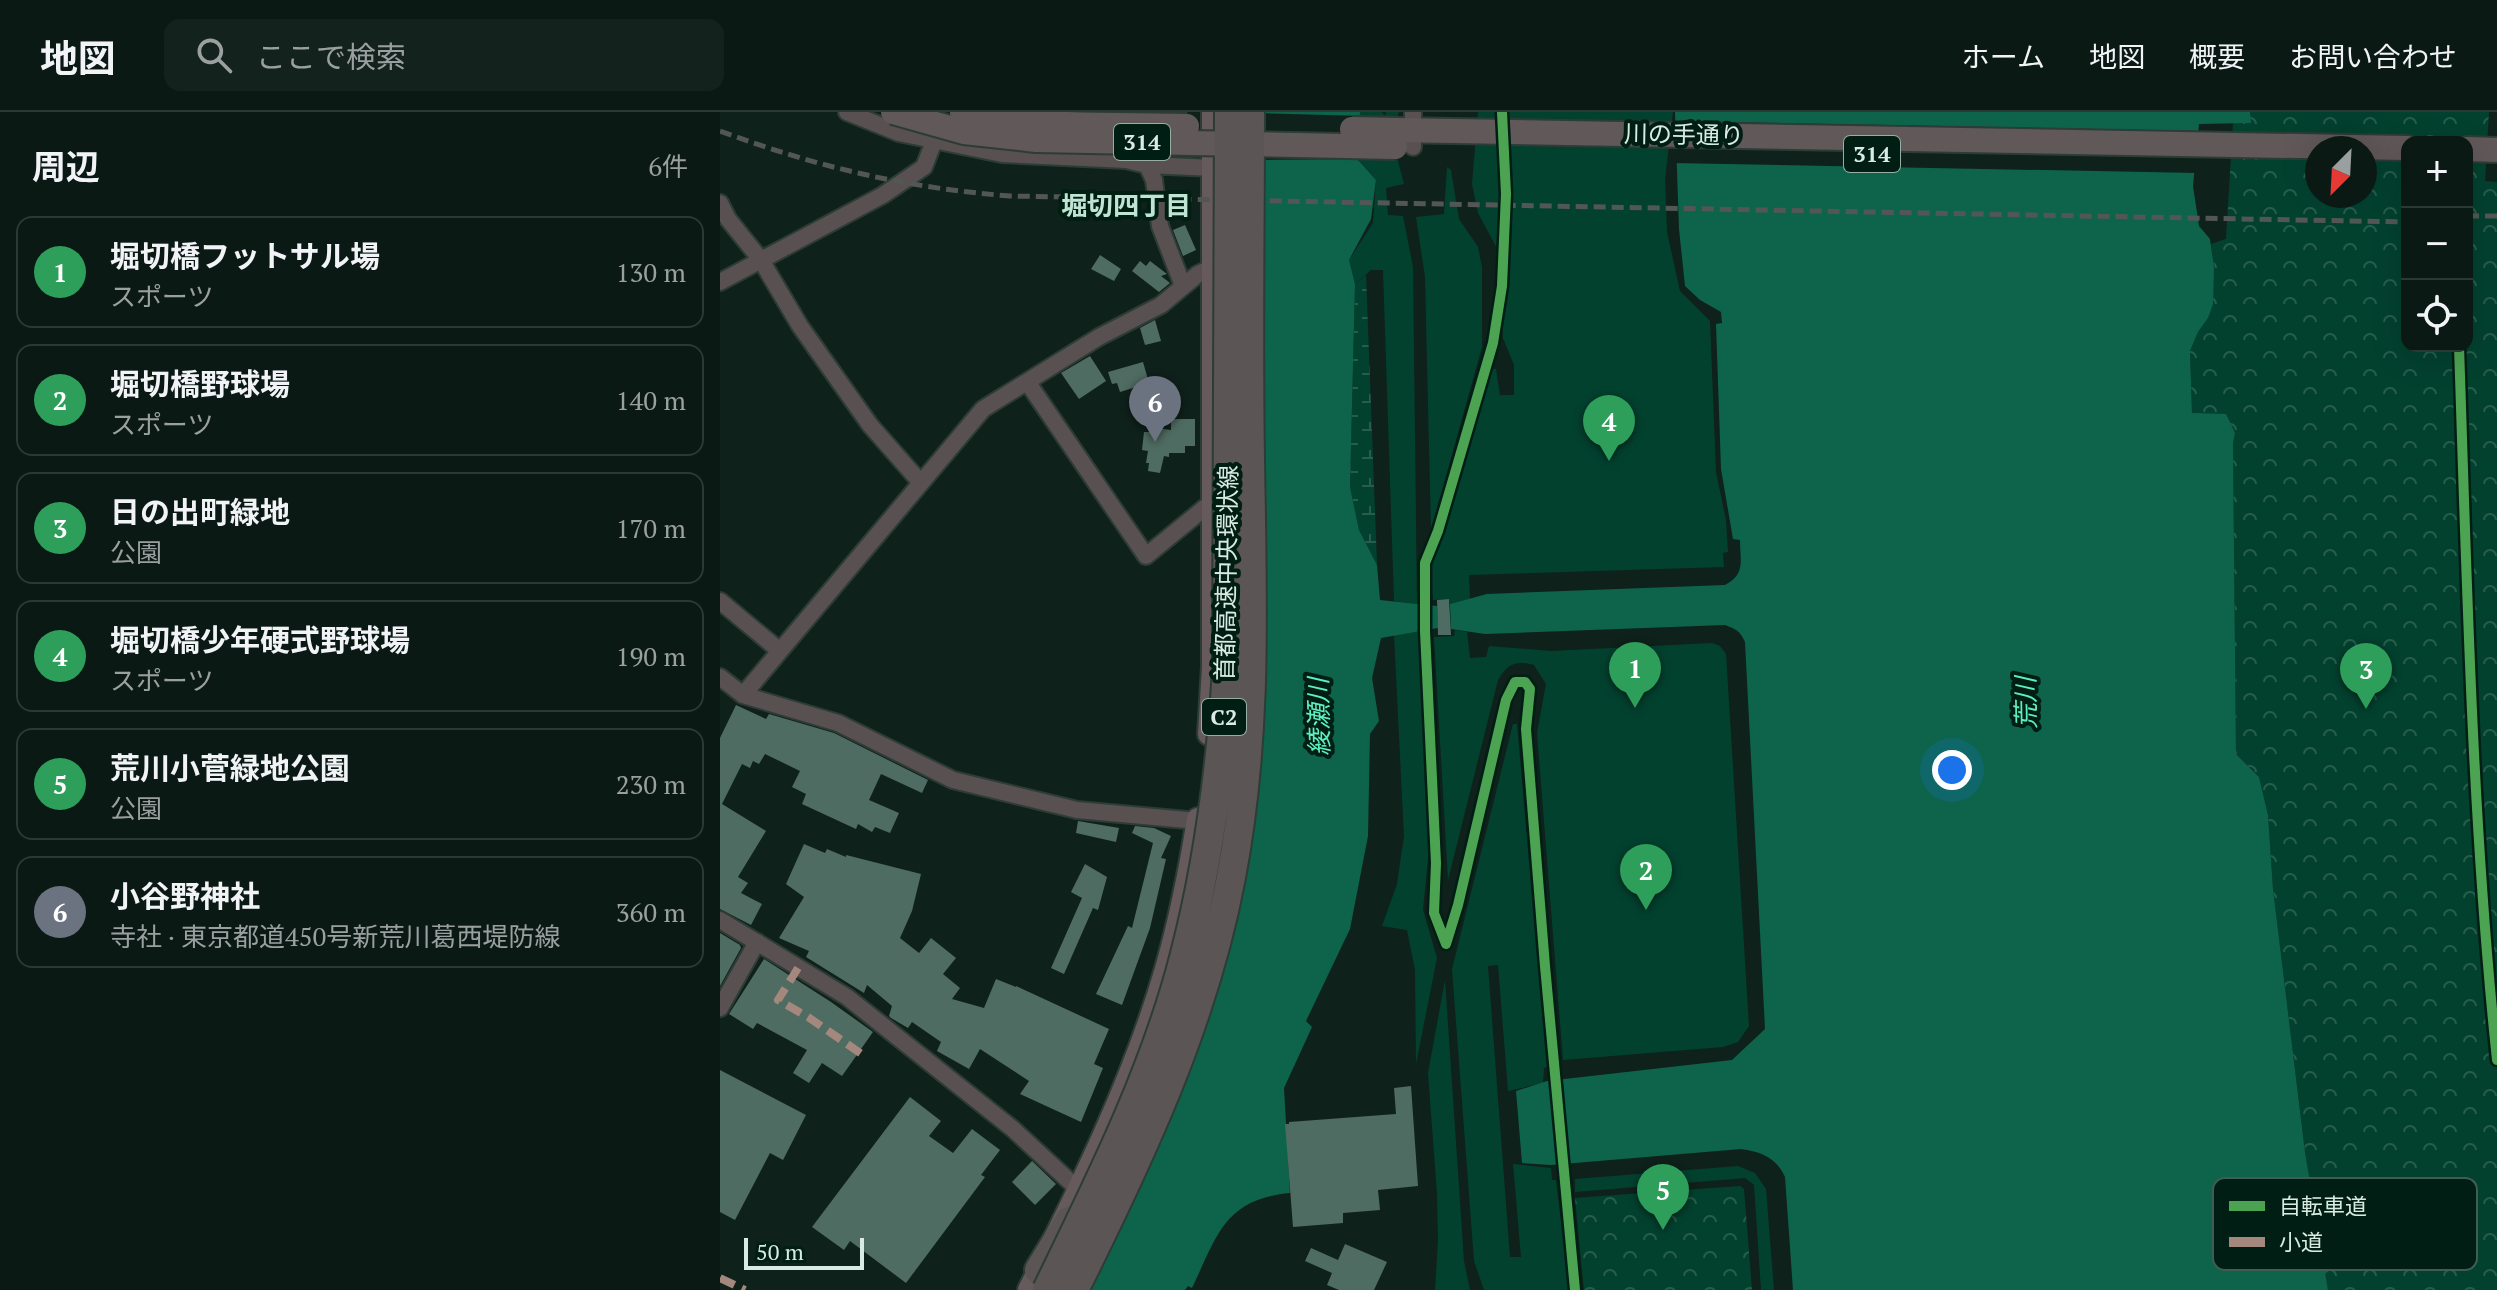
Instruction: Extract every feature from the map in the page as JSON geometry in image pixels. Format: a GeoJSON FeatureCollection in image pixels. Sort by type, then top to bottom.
{"type":"FeatureCollection","features":[{"type":"Feature","properties":{"kind":"highway","name":"首都高速中央環状線"},"geometry":{"type":"LineString","coordinates":[[1038,1285],[1157,1044],[1184,960],[1204,873],[1222,746],[1227,654],[1229,112]]}},
{"type":"Feature","properties":{"kind":"highway","name":"首都高速中央環状線"},"geometry":{"type":"LineString","coordinates":[[1074,1290],[1144,1142],[1188,1035],[1207,976],[1231,877],[1249,749],[1253,673],[1250,112]]}},
{"type":"Feature","properties":{"kind":"highway"},"geometry":{"type":"LineString","coordinates":[[1087,1191],[1142,1091],[1168,1033],[1188,973],[1217,852],[1228,785],[1239,676],[1250,458]]}},
{"type":"Feature","properties":{"kind":"main road","name":"川の手通り"},"geometry":{"type":"LineString","coordinates":[[893,112],[964,132],[1036,140],[1412,135],[2401,148]]}},
{"type":"Feature","properties":{"kind":"main road","name":"川の手通り"},"geometry":{"type":"LineString","coordinates":[[962,112],[996,118],[1075,123],[2305,162]]}},
{"type":"Feature","properties":{"kind":"main road"},"geometry":{"type":"LineString","coordinates":[[1087,1191],[1165,972],[1184,901],[1208,741],[1213,667],[1213,112]]}},
{"type":"Feature","properties":{"kind":"main road"},"geometry":{"type":"LineString","coordinates":[[2473,149],[2497,150]]}},
{"type":"Feature","properties":{"kind":"main road"},"geometry":{"type":"LineString","coordinates":[[2377,163],[2401,164]]}},
{"type":"Feature","properties":{"kind":"main road"},"geometry":{"type":"LineString","coordinates":[[2473,165],[2497,165]]}},
{"type":"Feature","properties":{"kind":"street"},"geometry":{"type":"LineString","coordinates":[[847,112],[899,133],[990,153],[1213,168]]}},
{"type":"Feature","properties":{"kind":"street"},"geometry":{"type":"LineString","coordinates":[[1043,158],[1049,112]]}},
{"type":"Feature","properties":{"kind":"street"},"geometry":{"type":"LineString","coordinates":[[720,282],[883,195],[924,167],[934,141]]}},
{"type":"Feature","properties":{"kind":"street"},"geometry":{"type":"LineString","coordinates":[[1147,165],[1154,180],[1160,226],[1183,286]]}},
{"type":"Feature","properties":{"kind":"street"},"geometry":{"type":"LineString","coordinates":[[720,203],[728,219],[761,260],[800,326],[870,425],[921,483]]}},
{"type":"Feature","properties":{"kind":"street"},"geometry":{"type":"LineString","coordinates":[[743,695],[983,409],[1099,337],[1161,305],[1198,274],[1213,267]]}},
{"type":"Feature","properties":{"kind":"street"},"geometry":{"type":"LineString","coordinates":[[1028,383],[1146,556],[1213,501]]}},
{"type":"Feature","properties":{"kind":"street"},"geometry":{"type":"LineString","coordinates":[[722,607],[780,651]]}},
{"type":"Feature","properties":{"kind":"street"},"geometry":{"type":"LineString","coordinates":[[720,677],[743,695],[838,723],[953,780],[1077,810],[1198,821]]}},
{"type":"Feature","properties":{"kind":"street"},"geometry":{"type":"LineString","coordinates":[[720,920],[847,997],[1087,1191]]}},
{"type":"Feature","properties":{"kind":"street"},"geometry":{"type":"LineString","coordinates":[[720,1008],[757,942]]}},
{"type":"Feature","properties":{"kind":"green space"},"geometry":{"type":"Polygon","coordinates":[[[1360,112],[1382,112],[1385,116],[1386,112],[1399,112],[1391,134],[1404,184],[1386,188],[1388,215],[1403,216],[1413,267],[1417,604],[1394,601],[1383,270],[1371,270],[1355,284],[1349,260],[1373,223],[1376,180],[1358,160],[1360,112]]]}},
{"type":"Feature","properties":{"kind":"green space"},"geometry":{"type":"Polygon","coordinates":[[[1478,112],[1673,112],[1665,179],[1667,232],[1680,291],[1710,321],[1716,472],[1726,520],[1728,552],[1723,553],[1724,567],[1469,575],[1470,599],[1450,604],[1449,599],[1433,600],[1430,568],[1488,368],[1496,369],[1500,395],[1514,395],[1514,365],[1503,338],[1499,252],[1478,213],[1472,184],[1478,112]]]}},
{"type":"Feature","properties":{"kind":"green space"},"geometry":{"type":"Polygon","coordinates":[[[2250,112],[2489,112],[2485,181],[2497,182],[2497,1290],[2328,1290],[2325,1270],[2477,1270],[2477,1178],[2309,1178],[2273,889],[2268,815],[2259,777],[2236,754],[2235,432],[2192,414],[2190,351],[2208,318],[2214,267],[2211,244],[2226,239],[2233,123],[2250,123],[2250,112]]]}},
{"type":"Feature","properties":{"kind":"green space"},"geometry":{"type":"Polygon","coordinates":[[[1447,167],[1451,170],[1459,219],[1478,247],[1482,267],[1482,347],[1431,530],[1425,277],[1416,217],[1444,214],[1447,167]]]}},
{"type":"Feature","properties":{"kind":"green space"},"geometry":{"type":"Polygon","coordinates":[[[1366,275],[1377,565],[1359,530],[1350,487],[1355,284],[1366,275]]]}},
{"type":"Feature","properties":{"kind":"green space"},"geometry":{"type":"Polygon","coordinates":[[[1455,630],[1467,632],[1470,658],[1486,657],[1489,646],[1551,651],[1712,643],[1720,646],[1726,654],[1749,1026],[1738,1042],[1723,1047],[1563,1060],[1537,733],[1546,684],[1534,665],[1522,663],[1509,667],[1498,680],[1448,880],[1434,637],[1454,636],[1455,630]]]}},
{"type":"Feature","properties":{"kind":"green space"},"geometry":{"type":"Polygon","coordinates":[[[1419,631],[1429,849],[1423,910],[1437,958],[1416,1064],[1415,970],[1407,930],[1382,926],[1397,884],[1404,836],[1394,635],[1419,631]]]}},
{"type":"Feature","properties":{"kind":"green space"},"geometry":{"type":"Polygon","coordinates":[[[1513,724],[1517,724],[1547,1067],[1544,1068],[1543,1083],[1508,1091],[1498,965],[1488,966],[1510,1257],[1521,1257],[1513,1164],[1551,1168],[1552,1180],[1556,1180],[1569,1290],[1484,1290],[1474,1261],[1452,969],[1513,724]]]}},
{"type":"Feature","properties":{"kind":"green space"},"geometry":{"type":"Polygon","coordinates":[[[1445,980],[1464,1261],[1470,1290],[1435,1290],[1437,1193],[1428,1073],[1445,980]]]}},
{"type":"Feature","properties":{"kind":"green space"},"geometry":{"type":"Polygon","coordinates":[[[1738,1166],[1755,1173],[1766,1189],[1774,1290],[1761,1290],[1754,1185],[1745,1178],[1575,1192],[1575,1179],[1738,1166]]]}},
{"type":"Feature","properties":{"kind":"green space"},"geometry":{"type":"Polygon","coordinates":[[[1740,1186],[1744,1189],[1752,1290],[1584,1290],[1575,1198],[1740,1186]]]}},
{"type":"Feature","properties":{"kind":"water","name":"綾瀬川"},"geometry":{"type":"Polygon","coordinates":[[[1260,112],[1360,112],[1358,160],[1376,180],[1371,219],[1349,260],[1355,284],[1350,487],[1359,530],[1377,565],[1380,600],[1437,606],[1438,628],[1381,638],[1372,678],[1379,721],[1370,734],[1368,836],[1350,929],[1306,1021],[1312,1027],[1284,1088],[1290,1193],[1250,1203],[1237,1212],[1217,1237],[1192,1288],[1083,1290],[1228,927],[1260,112]]]}},
{"type":"Feature","properties":{"kind":"water","name":"荒川"},"geometry":{"type":"Polygon","coordinates":[[[1675,112],[2250,112],[2251,123],[2199,124],[2193,186],[2199,226],[2210,239],[2214,267],[2213,304],[2190,351],[2192,413],[2226,414],[2235,433],[2236,754],[2259,777],[2268,815],[2273,889],[2309,1178],[2213,1178],[2213,1270],[2325,1270],[2328,1290],[1793,1290],[1785,1177],[1772,1160],[1761,1154],[1741,1149],[1551,1165],[1522,1163],[1516,1091],[1547,1081],[1732,1060],[1765,1029],[1745,642],[1741,635],[1725,625],[1485,634],[1451,629],[1450,604],[1487,594],[1725,585],[1739,571],[1740,540],[1733,539],[1721,469],[1716,324],[1722,323],[1721,312],[1700,300],[1685,286],[1679,229],[1675,112]]]}},
{"type":"Feature","properties":{"kind":"pier"},"geometry":{"type":"Polygon","coordinates":[[[1256,113],[1364,116],[1363,159],[1255,160],[1256,113]]]}},
{"type":"Feature","properties":{"kind":"pier"},"geometry":{"type":"Polygon","coordinates":[[[1671,121],[2203,131],[2198,173],[1673,163],[1671,121]]]}},
{"type":"Feature","properties":{"kind":"building"},"geometry":{"type":"Polygon","coordinates":[[[1185,225],[1196,250],[1183,256],[1173,230],[1185,225]]]}},
{"type":"Feature","properties":{"kind":"building"},"geometry":{"type":"Polygon","coordinates":[[[1100,255],[1121,269],[1114,281],[1091,269],[1100,255]]]}},
{"type":"Feature","properties":{"kind":"building"},"geometry":{"type":"Polygon","coordinates":[[[1140,261],[1146,266],[1150,261],[1167,274],[1161,276],[1170,283],[1159,292],[1132,271],[1140,261]]]}},
{"type":"Feature","properties":{"kind":"building"},"geometry":{"type":"Polygon","coordinates":[[[1155,320],[1161,341],[1145,345],[1140,328],[1155,320]]]}},
{"type":"Feature","properties":{"kind":"building"},"geometry":{"type":"Polygon","coordinates":[[[1090,356],[1106,381],[1079,399],[1061,373],[1090,356]]]}},
{"type":"Feature","properties":{"kind":"building"},"geometry":{"type":"Polygon","coordinates":[[[1143,362],[1149,383],[1120,392],[1117,383],[1112,384],[1108,372],[1143,362]]]}},
{"type":"Feature","properties":{"kind":"building"},"geometry":{"type":"Polygon","coordinates":[[[1171,419],[1195,419],[1195,446],[1185,446],[1185,453],[1164,456],[1160,473],[1148,471],[1148,451],[1142,450],[1144,432],[1149,432],[1150,427],[1171,430],[1171,419]]]}},
{"type":"Feature","properties":{"kind":"building"},"geometry":{"type":"Polygon","coordinates":[[[1449,599],[1451,635],[1438,635],[1437,600],[1449,599]]]}},
{"type":"Feature","properties":{"kind":"building"},"geometry":{"type":"Polygon","coordinates":[[[736,705],[766,719],[769,714],[834,733],[928,780],[922,793],[881,774],[869,800],[899,813],[890,833],[875,827],[872,832],[858,824],[856,829],[802,804],[806,794],[792,787],[800,771],[765,754],[759,764],[753,761],[750,768],[742,764],[722,804],[766,831],[738,877],[748,883],[741,893],[762,904],[751,925],[720,909],[720,738],[736,705]]]}},
{"type":"Feature","properties":{"kind":"building"},"geometry":{"type":"Polygon","coordinates":[[[1078,821],[1119,828],[1116,842],[1076,833],[1078,821]]]}},
{"type":"Feature","properties":{"kind":"building"},"geometry":{"type":"Polygon","coordinates":[[[1135,826],[1154,828],[1171,836],[1161,858],[1166,859],[1150,928],[1122,1005],[1096,994],[1128,926],[1132,928],[1153,843],[1132,833],[1135,826]]]}},
{"type":"Feature","properties":{"kind":"building"},"geometry":{"type":"Polygon","coordinates":[[[804,844],[825,853],[827,849],[846,857],[921,874],[912,911],[900,938],[919,953],[931,938],[956,958],[943,974],[960,988],[952,999],[984,1008],[996,979],[1109,1029],[1094,1064],[1103,1068],[1081,1122],[1020,1094],[1029,1081],[980,1049],[969,1069],[937,1051],[941,1042],[912,1022],[908,1028],[891,1018],[892,1006],[867,985],[864,993],[806,957],[809,951],[779,938],[804,897],[786,884],[804,844]]]}},
{"type":"Feature","properties":{"kind":"building"},"geometry":{"type":"Polygon","coordinates":[[[1085,864],[1107,877],[1098,910],[1093,908],[1064,974],[1051,968],[1082,898],[1071,892],[1085,864]]]}},
{"type":"Feature","properties":{"kind":"building"},"geometry":{"type":"Polygon","coordinates":[[[720,933],[741,948],[720,986],[720,933]]]}},
{"type":"Feature","properties":{"kind":"building"},"geometry":{"type":"Polygon","coordinates":[[[764,959],[873,1032],[842,1076],[822,1063],[809,1083],[793,1073],[807,1050],[757,1023],[753,1029],[729,1014],[764,959]]]}},
{"type":"Feature","properties":{"kind":"building"},"geometry":{"type":"Polygon","coordinates":[[[720,1070],[806,1115],[783,1160],[770,1153],[735,1220],[720,1212],[720,1070]]]}},
{"type":"Feature","properties":{"kind":"building"},"geometry":{"type":"Polygon","coordinates":[[[1411,1086],[1418,1186],[1378,1190],[1380,1210],[1343,1213],[1343,1223],[1293,1227],[1285,1124],[1396,1114],[1394,1088],[1411,1086]]]}},
{"type":"Feature","properties":{"kind":"building"},"geometry":{"type":"Polygon","coordinates":[[[910,1097],[941,1121],[929,1136],[953,1153],[972,1129],[1000,1150],[981,1175],[985,1177],[906,1283],[850,1241],[844,1250],[812,1227],[910,1097]]]}},
{"type":"Feature","properties":{"kind":"building"},"geometry":{"type":"Polygon","coordinates":[[[1032,1161],[1056,1184],[1035,1205],[1012,1182],[1032,1161]]]}},
{"type":"Feature","properties":{"kind":"building"},"geometry":{"type":"Polygon","coordinates":[[[1345,1244],[1387,1262],[1374,1290],[1339,1290],[1327,1285],[1332,1273],[1305,1261],[1311,1248],[1338,1260],[1345,1244]]]}},
{"type":"Feature","properties":{"kind":"railway"},"geometry":{"type":"LineString","coordinates":[[720,131],[862,174],[934,188],[1010,196],[2401,222]]}},
{"type":"Feature","properties":{"kind":"railway"},"geometry":{"type":"LineString","coordinates":[[2473,216],[2497,216]]}},
{"type":"Feature","properties":{"kind":"marked path"},"geometry":{"type":"LineString","coordinates":[[798,968],[778,1000],[863,1055]]}},
{"type":"Feature","properties":{"kind":"marked path"},"geometry":{"type":"LineString","coordinates":[[720,1278],[745,1290]]}},
{"type":"Feature","properties":{"kind":"cycle path"},"geometry":{"type":"LineString","coordinates":[[1502,112],[1506,194],[1502,286],[1493,343],[1438,531],[1425,563],[1425,631],[1436,863],[1434,913],[1446,944],[1506,700],[1515,682],[1525,682],[1530,689],[1526,729],[1575,1290]]}},
{"type":"Feature","properties":{"kind":"cycle path"},"geometry":{"type":"LineString","coordinates":[[2459,352],[2476,793],[2497,1060]]}},
{"type":"Feature","properties":{"kind":"place","name":"小谷野神社"},"geometry":{"type":"Point","coordinates":[1155,442]}},
{"type":"Feature","properties":{"kind":"place","name":"堀切橋少年硬式野球場"},"geometry":{"type":"Point","coordinates":[1609,461]}},
{"type":"Feature","properties":{"kind":"place","name":"堀切橋フットサル場"},"geometry":{"type":"Point","coordinates":[1635,708]}},
{"type":"Feature","properties":{"kind":"place","name":"日の出町緑地"},"geometry":{"type":"Point","coordinates":[2366,709]}},
{"type":"Feature","properties":{"kind":"place","name":"堀切橋野球場"},"geometry":{"type":"Point","coordinates":[1646,910]}},
{"type":"Feature","properties":{"kind":"place","name":"荒川小菅緑地公園"},"geometry":{"type":"Point","coordinates":[1663,1230]}},
{"type":"Feature","properties":{"kind":"district","name":"堀切四丁目"},"geometry":{"type":"Point","coordinates":[1126,206]}}]}
